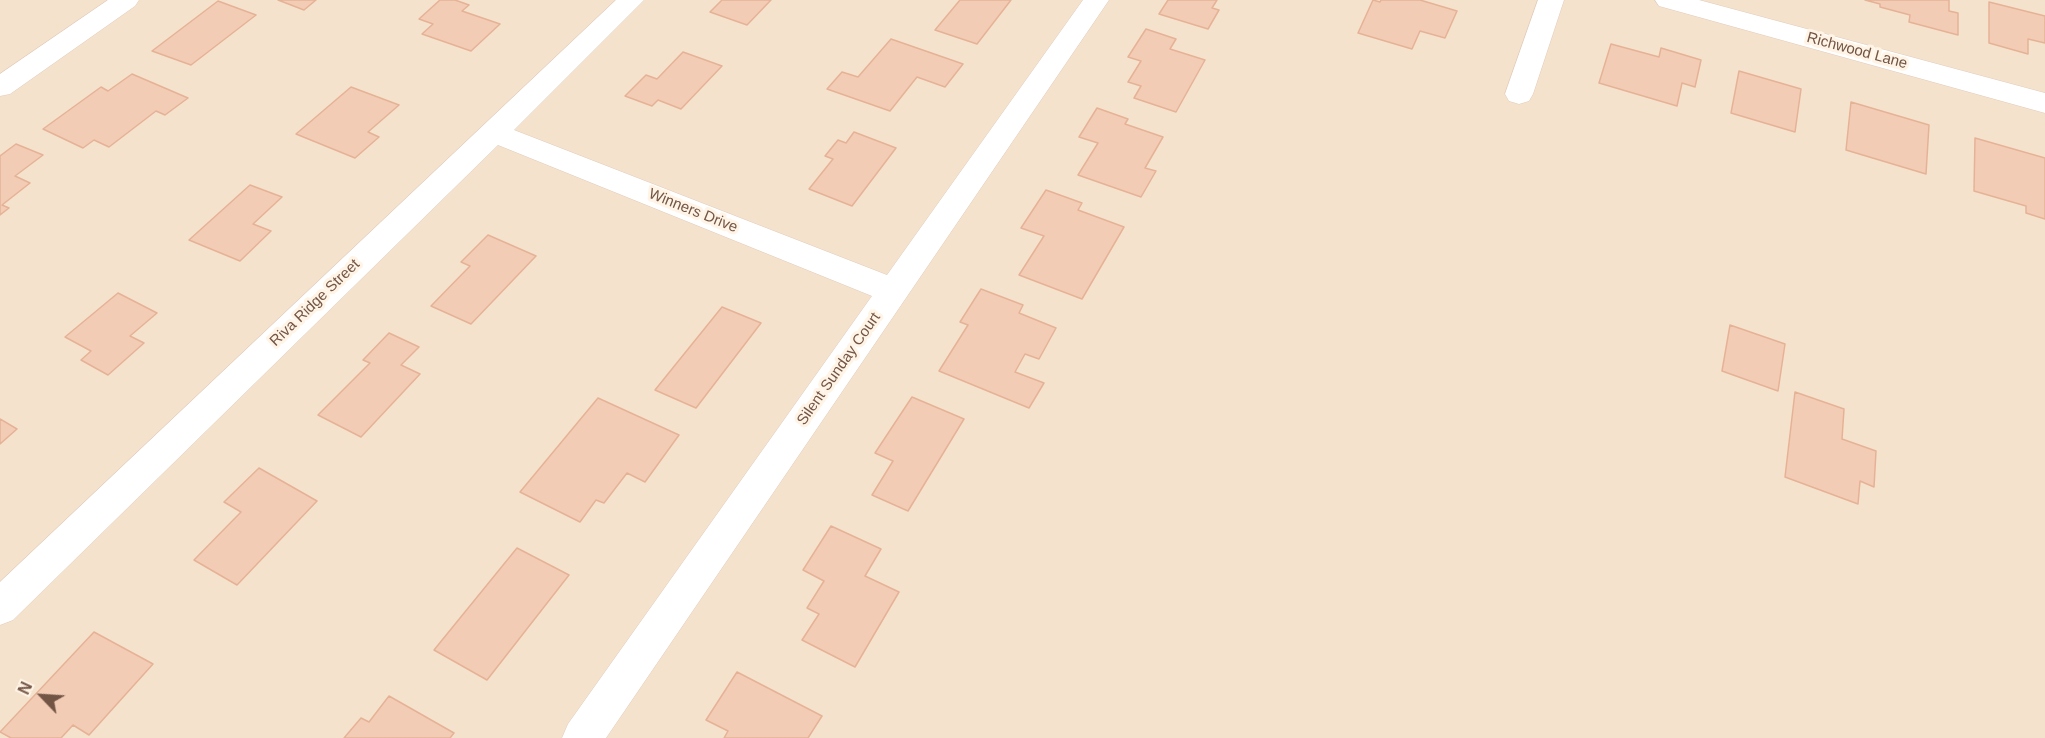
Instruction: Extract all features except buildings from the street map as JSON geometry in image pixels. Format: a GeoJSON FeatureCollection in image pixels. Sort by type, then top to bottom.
{"type":"FeatureCollection","features":[{"type":"Feature","properties":{"kind":"street"},"geometry":{"type":"LineString","coordinates":[[0,87],[126,0]]}},
{"type":"Feature","properties":{"kind":"street","name":"Riva Ridge Street"},"geometry":{"type":"LineString","coordinates":[[0,607],[631,0]]}},
{"type":"Feature","properties":{"kind":"street","name":"Silent Sunday Court"},"geometry":{"type":"LineString","coordinates":[[582,738],[1096,0]]}},
{"type":"Feature","properties":{"kind":"street"},"geometry":{"type":"LineString","coordinates":[[1519,94],[1551,0]]}},
{"type":"Feature","properties":{"kind":"street","name":"Richwood Lane"},"geometry":{"type":"LineString","coordinates":[[1668,0],[2045,103]]}},
{"type":"Feature","properties":{"kind":"street","name":"Winners Drive"},"geometry":{"type":"LineString","coordinates":[[492,132],[893,291]]}},
{"type":"Feature","properties":{"kind":"shaded area"},"geometry":{"type":"Polygon","coordinates":[[[0,0],[2045,0],[2045,738],[0,738],[0,0]]]}}]}
